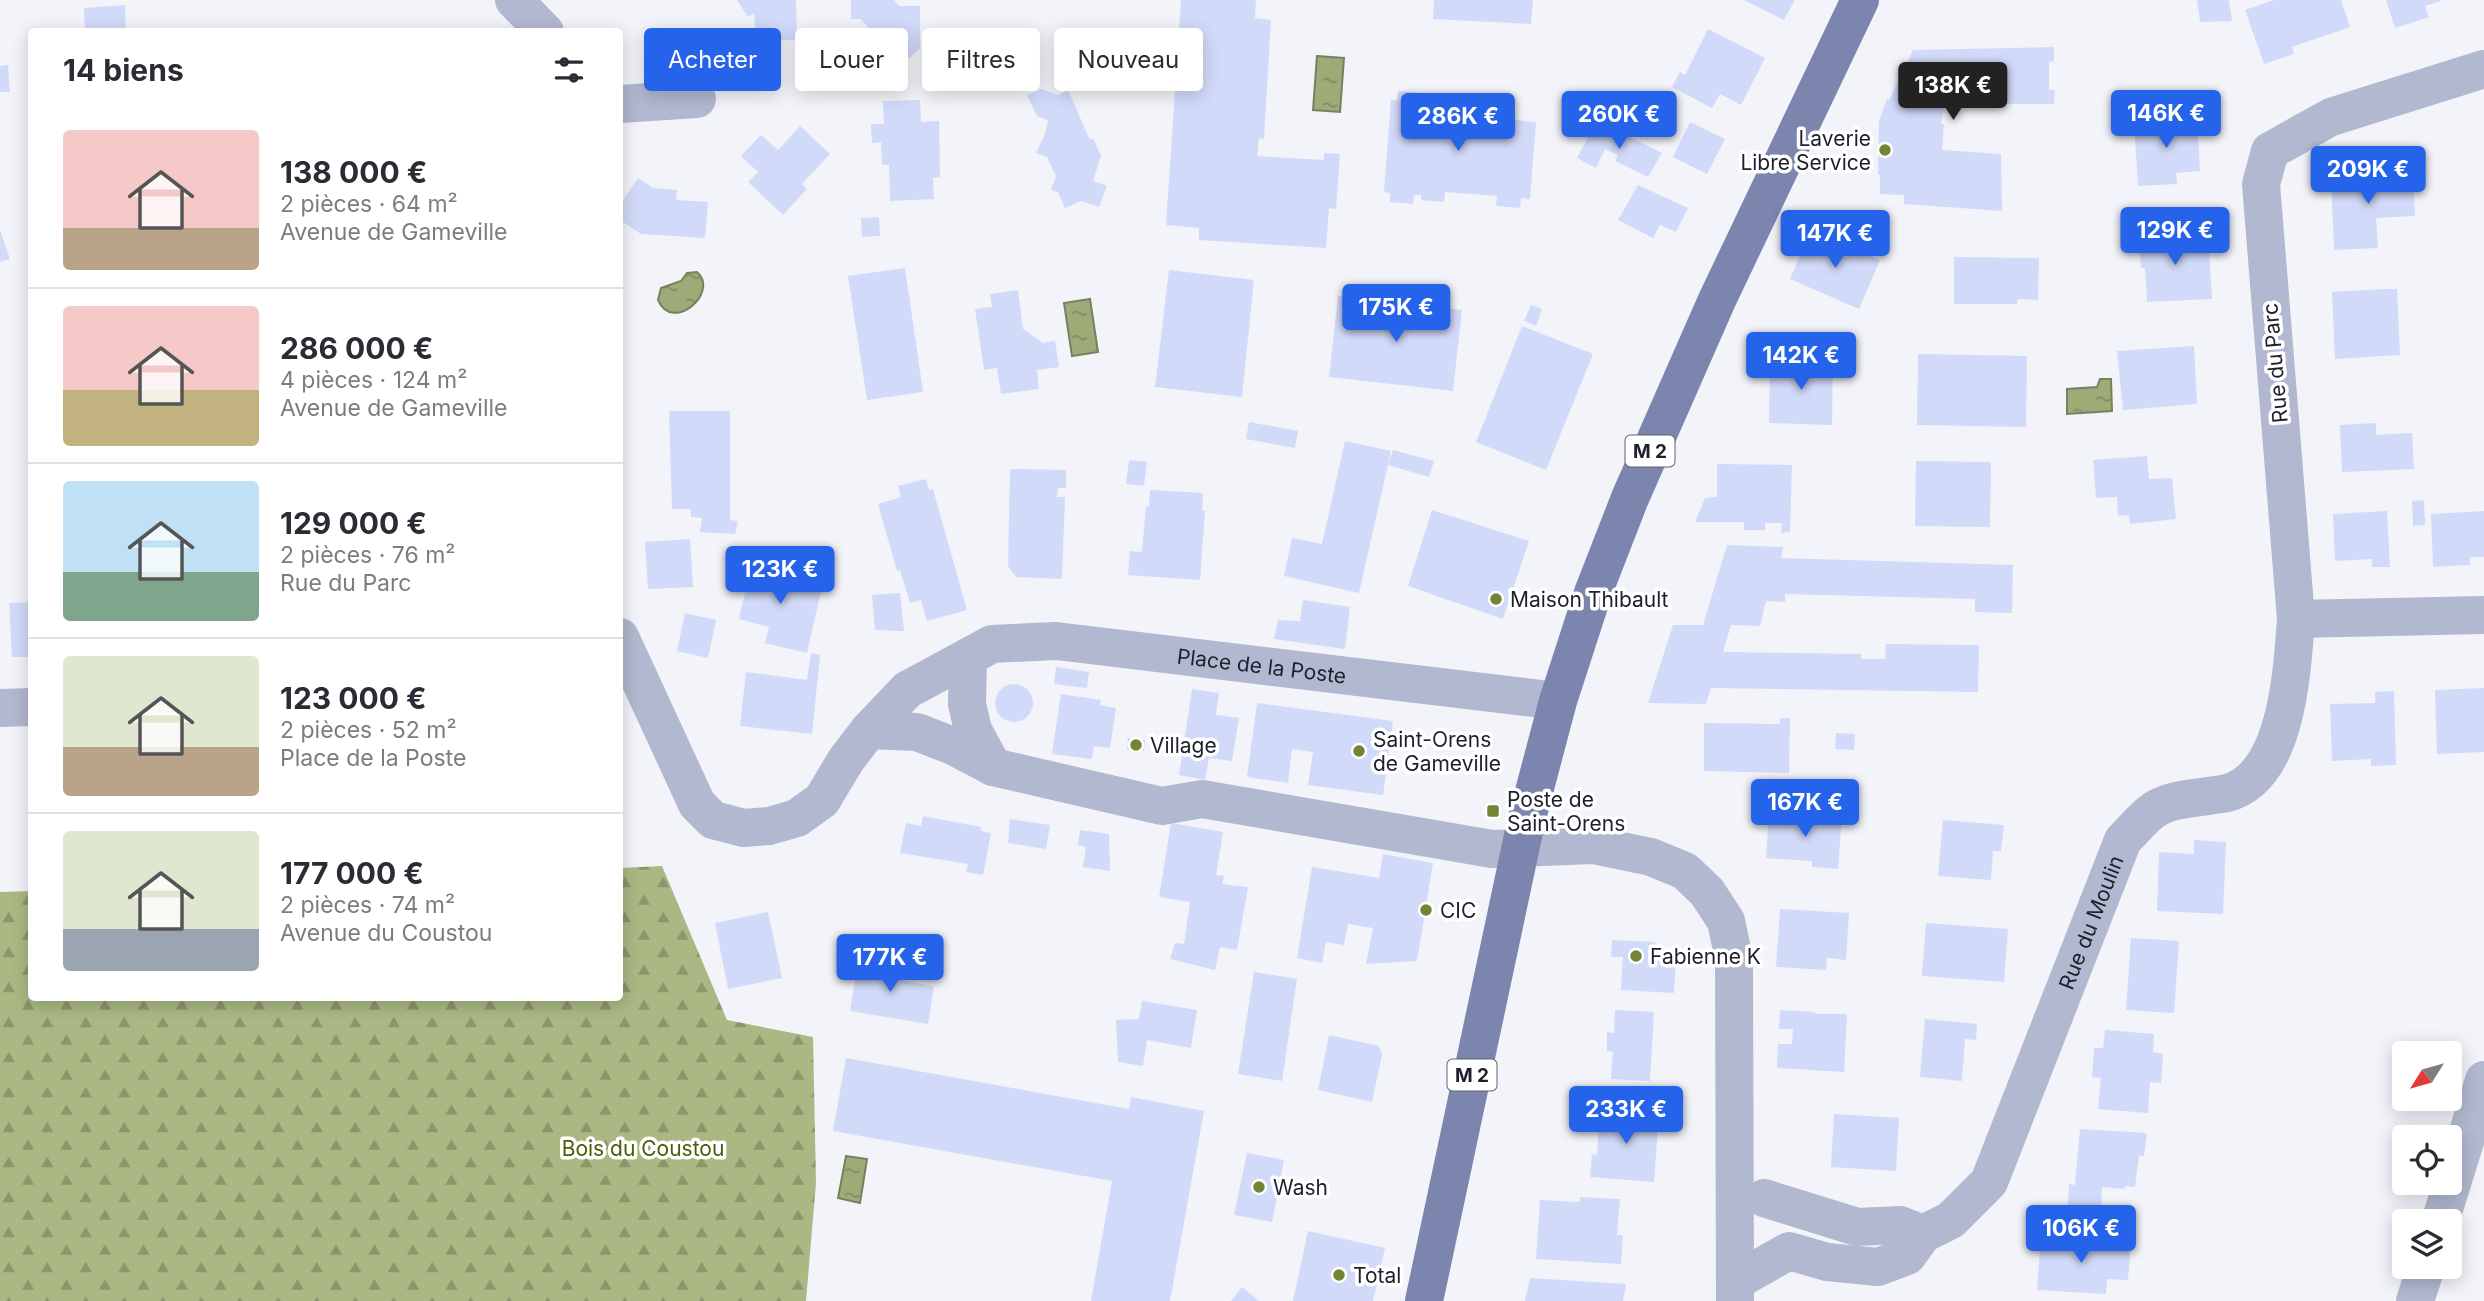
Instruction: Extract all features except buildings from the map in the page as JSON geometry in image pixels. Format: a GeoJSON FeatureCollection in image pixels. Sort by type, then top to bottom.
{"type":"FeatureCollection","features":[{"type":"Feature","properties":{"kind":"main road","name":"M 2"},"geometry":{"type":"LineString","coordinates":[[1424,1301],[1521,849],[1558,701],[1593,593],[1630,498],[1717,300],[1860,0]]}},
{"type":"Feature","properties":{"kind":"street"},"geometry":{"type":"LineString","coordinates":[[506,0],[507,28]]}},
{"type":"Feature","properties":{"kind":"street"},"geometry":{"type":"LineString","coordinates":[[514,0],[541,28]]}},
{"type":"Feature","properties":{"kind":"street","name":"Rue du Parc"},"geometry":{"type":"LineString","coordinates":[[2296,619],[2261,184],[2270,151],[2331,117],[2484,69]]}},
{"type":"Feature","properties":{"kind":"street"},"geometry":{"type":"LineString","coordinates":[[623,104],[697,99]]}},
{"type":"Feature","properties":{"kind":"street"},"geometry":{"type":"LineString","coordinates":[[2296,619],[2484,615]]}},
{"type":"Feature","properties":{"kind":"street","name":"Rue du Moulin"},"geometry":{"type":"LineString","coordinates":[[1789,1251],[1827,1262],[1878,1267],[1907,1256],[1923,1234],[1951,1220],[1989,1182],[2123,840],[2155,809],[2186,799],[2230,792],[2256,775],[2279,737],[2291,687],[2296,619]]}},
{"type":"Feature","properties":{"kind":"street","name":"Place de la Poste"},"geometry":{"type":"LineString","coordinates":[[623,644],[697,804],[713,820],[744,828],[769,826],[797,818],[822,800],[846,760],[869,730],[907,690],[992,644],[1056,641],[1558,701]]}},
{"type":"Feature","properties":{"kind":"street"},"geometry":{"type":"LineString","coordinates":[[968,657],[967,704],[973,730],[993,767]]}},
{"type":"Feature","properties":{"kind":"street"},"geometry":{"type":"LineString","coordinates":[[0,708],[28,707]]}},
{"type":"Feature","properties":{"kind":"street"},"geometry":{"type":"LineString","coordinates":[[869,730],[917,732],[953,746],[993,767],[1163,806],[1202,799],[1492,849],[1593,845],[1651,857],[1685,871],[1707,892],[1726,921],[1734,959],[1735,1291]]}},
{"type":"Feature","properties":{"kind":"street"},"geometry":{"type":"LineString","coordinates":[[2444,1209],[2484,1080]]}},
{"type":"Feature","properties":{"kind":"street"},"geometry":{"type":"LineString","coordinates":[[1735,1149],[1764,1198],[1789,1251],[1735,1291]]}},
{"type":"Feature","properties":{"kind":"street"},"geometry":{"type":"LineString","coordinates":[[1764,1198],[1857,1227],[1900,1225],[1923,1234]]}},
{"type":"Feature","properties":{"kind":"street"},"geometry":{"type":"LineString","coordinates":[[2415,1301],[2422,1279]]}},
{"type":"Feature","properties":{"kind":"green space","name":"Bois du Coustou"},"geometry":{"type":"Polygon","coordinates":[[[662,866],[727,1020],[813,1037],[816,1183],[806,1301],[0,1301],[0,892],[28,891],[28,1001],[623,1001],[623,868],[662,866]]]}},
{"type":"Feature","properties":{"kind":"water"},"geometry":{"type":"Polygon","coordinates":[[[1317,56],[1344,58],[1340,112],[1313,110],[1317,56]]]}},
{"type":"Feature","properties":{"kind":"water"},"geometry":{"type":"Polygon","coordinates":[[[697,272],[703,280],[699,299],[683,311],[674,313],[665,309],[658,300],[661,288],[681,281],[687,273],[697,272]]]}},
{"type":"Feature","properties":{"kind":"water"},"geometry":{"type":"Polygon","coordinates":[[[1090,299],[1098,352],[1072,356],[1064,303],[1090,299]]]}},
{"type":"Feature","properties":{"kind":"water"},"geometry":{"type":"Polygon","coordinates":[[[2100,379],[2111,379],[2112,411],[2067,414],[2067,389],[2097,387],[2100,379]]]}},
{"type":"Feature","properties":{"kind":"water"},"geometry":{"type":"Polygon","coordinates":[[[846,1156],[867,1159],[860,1203],[838,1198],[846,1156]]]}},
{"type":"Feature","properties":{"kind":"place","name":"Laverie Libre Service"},"geometry":{"type":"Point","coordinates":[1885,150]}},
{"type":"Feature","properties":{"kind":"place","name":"Maison Thibault"},"geometry":{"type":"Point","coordinates":[1496,599]}},
{"type":"Feature","properties":{"kind":"place","name":"Village"},"geometry":{"type":"Point","coordinates":[1136,745]}},
{"type":"Feature","properties":{"kind":"place","name":"Saint-Orens de Gameville"},"geometry":{"type":"Point","coordinates":[1359,751]}},
{"type":"Feature","properties":{"kind":"place","name":"Poste de Saint-Orens"},"geometry":{"type":"Point","coordinates":[1493,811]}},
{"type":"Feature","properties":{"kind":"place","name":"CIC"},"geometry":{"type":"Point","coordinates":[1426,910]}},
{"type":"Feature","properties":{"kind":"place","name":"Fabienne K"},"geometry":{"type":"Point","coordinates":[1636,956]}},
{"type":"Feature","properties":{"kind":"place","name":"Wash"},"geometry":{"type":"Point","coordinates":[1259,1187]}},
{"type":"Feature","properties":{"kind":"place","name":"Total"},"geometry":{"type":"Point","coordinates":[1339,1275]}}]}
